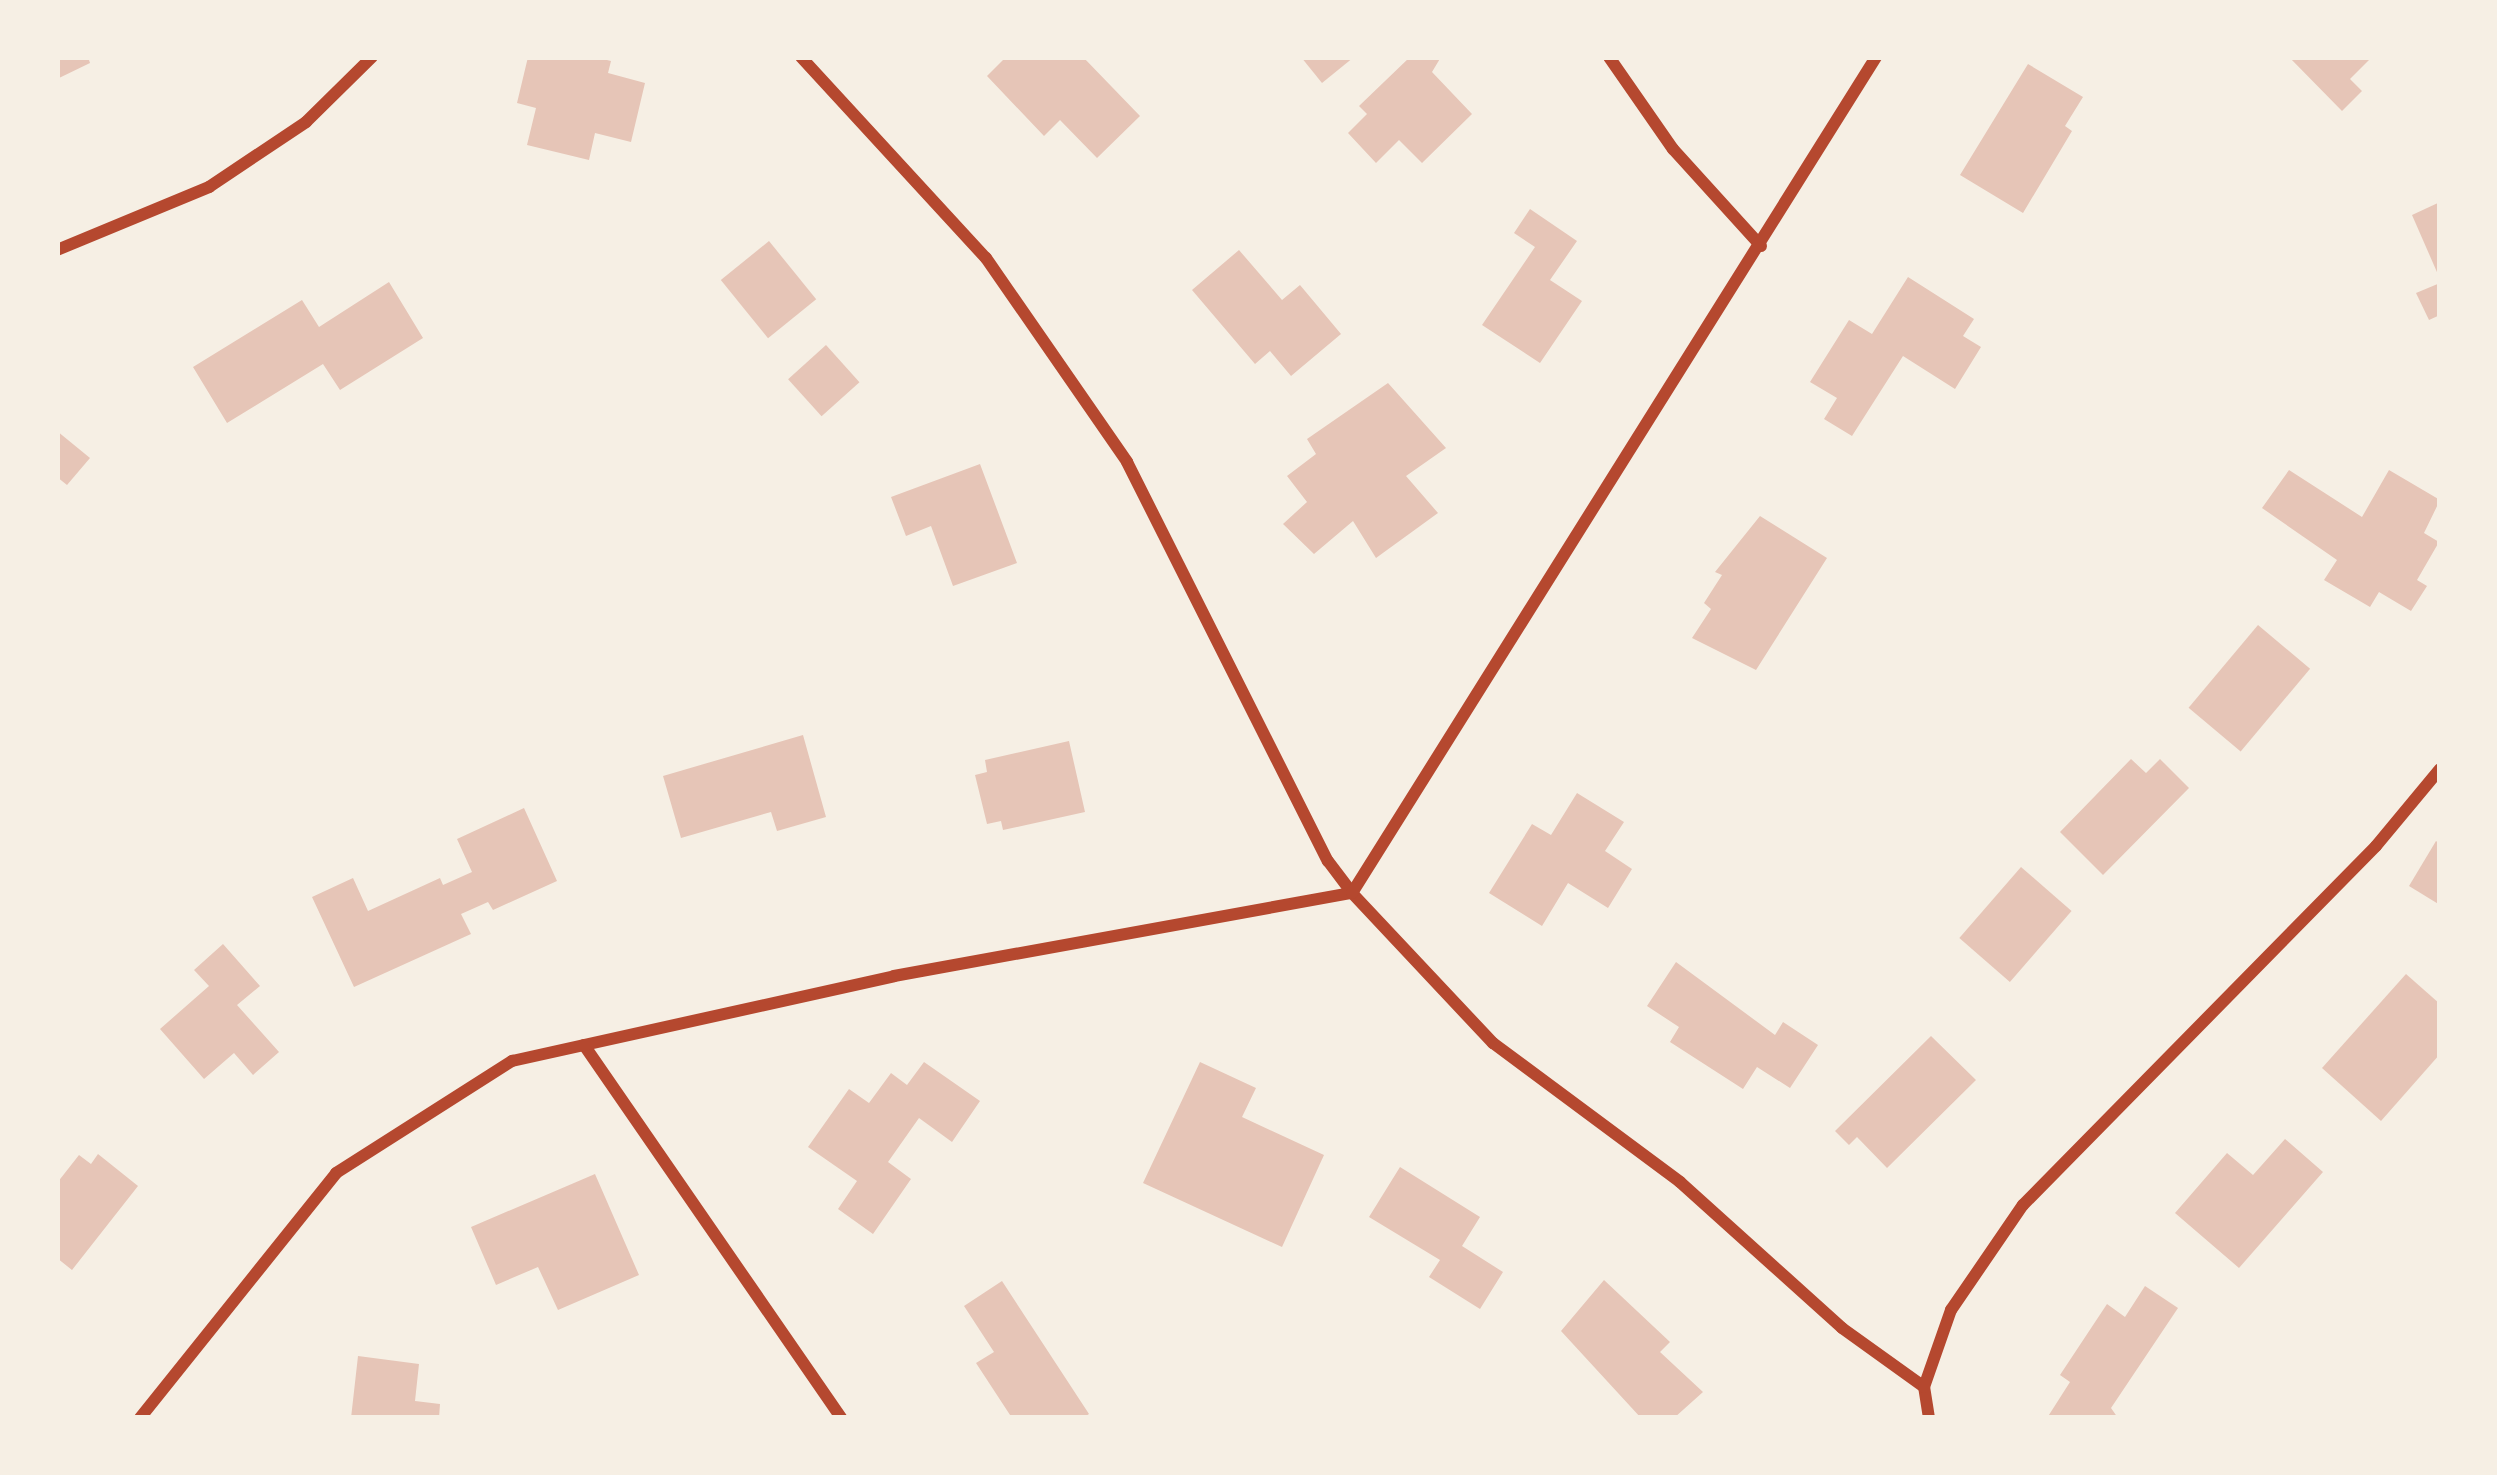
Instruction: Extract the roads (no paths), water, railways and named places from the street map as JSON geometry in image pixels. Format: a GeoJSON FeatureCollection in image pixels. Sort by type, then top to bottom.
{"type":"FeatureCollection","features":[{"type":"Feature","properties":{"kind":"street"},"geometry":{"type":"LineString","coordinates":[[57,250],[208,187],[306,122],[372,57]]}},
{"type":"Feature","properties":{"kind":"street"},"geometry":{"type":"LineString","coordinates":[[801,57],[986,258],[1127,462],[1328,861],[1352,893],[1493,1043],[1680,1182],[1842,1328],[1924,1388]]}},
{"type":"Feature","properties":{"kind":"street"},"geometry":{"type":"LineString","coordinates":[[1609,57],[1673,149],[1761,246]]}},
{"type":"Feature","properties":{"kind":"street"},"geometry":{"type":"LineString","coordinates":[[140,1418],[336,1173],[512,1061],[894,976],[1352,893],[1876,57]]}},
{"type":"Feature","properties":{"kind":"street"},"geometry":{"type":"LineString","coordinates":[[1929,1418],[1924,1388],[1951,1310],[2023,1205],[2376,846],[2440,770]]}},
{"type":"Feature","properties":{"kind":"street"},"geometry":{"type":"LineString","coordinates":[[584,1045],[841,1418]]}}]}
